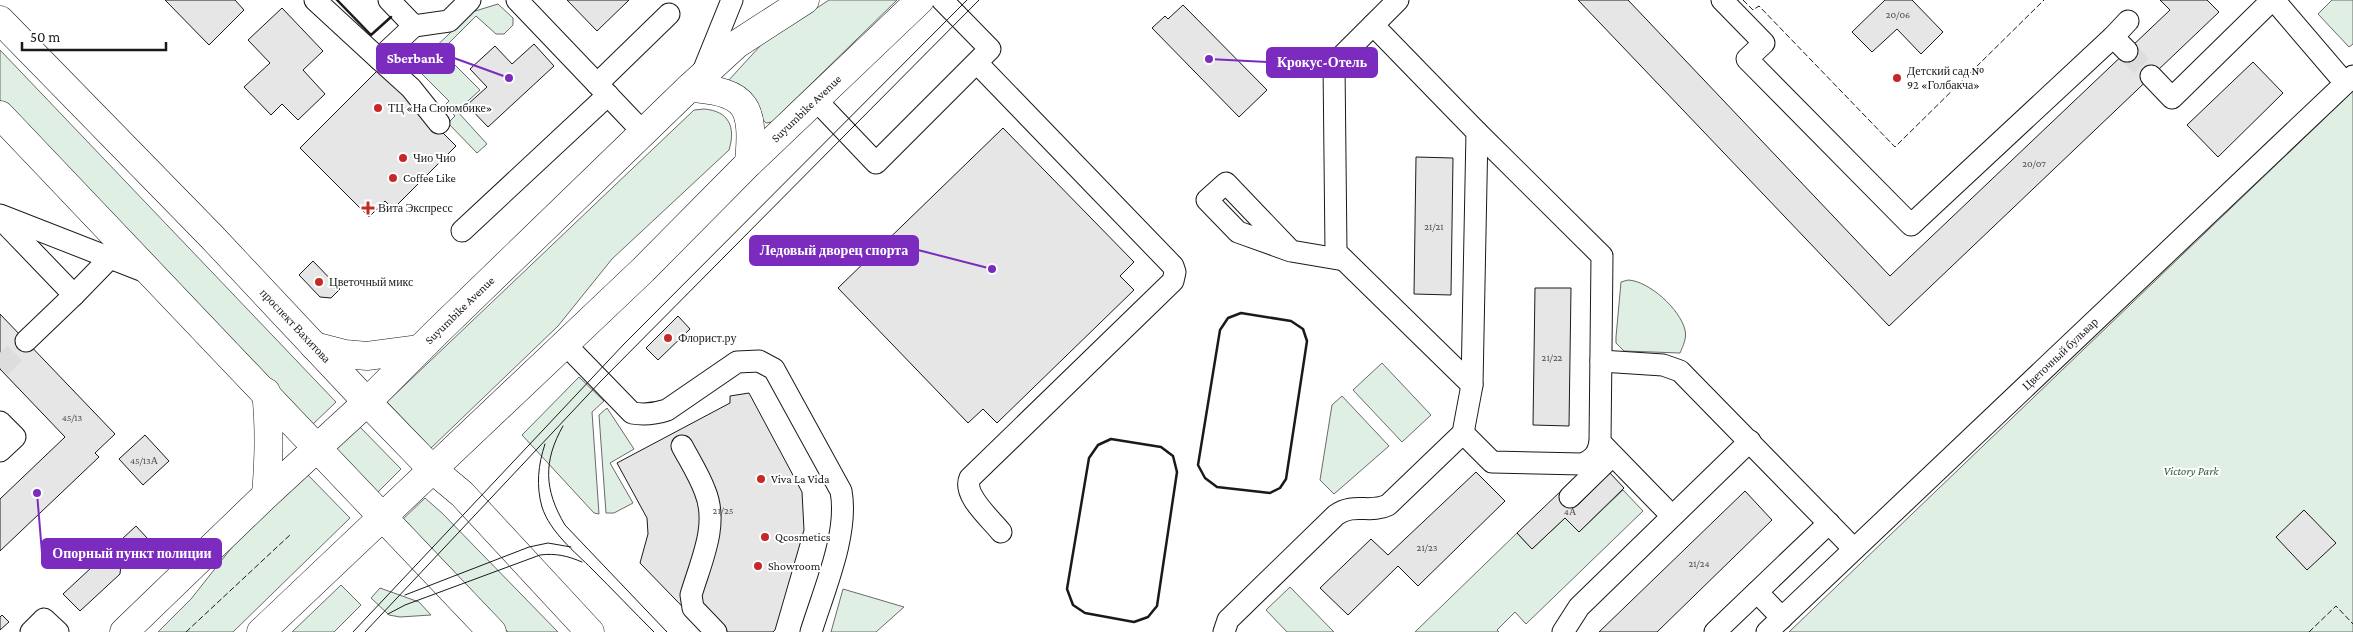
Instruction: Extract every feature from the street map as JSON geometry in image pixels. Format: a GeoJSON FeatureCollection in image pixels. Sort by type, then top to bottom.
{"type":"FeatureCollection","features":[{"type":"Feature","properties":{"kind":"main road","name":"Suyumbike Avenue"},"geometry":{"type":"LineString","coordinates":[[124,632],[367,402],[694,83],[738,44],[805,0]]}},
{"type":"Feature","properties":{"kind":"main road","name":"Suyumbike Avenue"},"geometry":{"type":"LineString","coordinates":[[261,632],[643,270],[749,163],[920,0]]}},
{"type":"Feature","properties":{"kind":"main road","name":"проспект Вахитова"},"geometry":{"type":"LineString","coordinates":[[0,20],[212,237],[432,469],[462,494],[590,632]]}},
{"type":"Feature","properties":{"kind":"main road"},"geometry":{"type":"LineString","coordinates":[[694,83],[730,95],[746,107],[752,130],[749,163]]}},
{"type":"Feature","properties":{"kind":"main road"},"geometry":{"type":"LineString","coordinates":[[0,115],[266,392],[492,632]]}},
{"type":"Feature","properties":{"kind":"main road"},"geometry":{"type":"LineString","coordinates":[[314,346],[345,354],[367,356],[420,349]]}},
{"type":"Feature","properties":{"kind":"main road"},"geometry":{"type":"LineString","coordinates":[[266,392],[270,422],[270,453],[266,496]]}},
{"type":"Feature","properties":{"kind":"main road"},"geometry":{"type":"LineString","coordinates":[[462,494],[460,477],[467,450],[488,417]]}},
{"type":"Feature","properties":{"kind":"main road"},"geometry":{"type":"LineString","coordinates":[[332,565],[369,548],[392,545],[411,546]]}},
{"type":"Feature","properties":{"kind":"street"},"geometry":{"type":"LineString","coordinates":[[314,0],[411,88],[439,123]]}},
{"type":"Feature","properties":{"kind":"street"},"geometry":{"type":"LineString","coordinates":[[389,0],[414,26]]}},
{"type":"Feature","properties":{"kind":"street"},"geometry":{"type":"LineString","coordinates":[[378,59],[414,26],[448,21],[470,0]]}},
{"type":"Feature","properties":{"kind":"street"},"geometry":{"type":"LineString","coordinates":[[517,0],[643,132]]}},
{"type":"Feature","properties":{"kind":"street"},"geometry":{"type":"LineString","coordinates":[[816,100],[876,163],[990,50],[942,0]]}},
{"type":"Feature","properties":{"kind":"street"},"geometry":{"type":"LineString","coordinates":[[1398,0],[1334,64],[1336,252],[1472,385]]}},
{"type":"Feature","properties":{"kind":"street"},"geometry":{"type":"LineString","coordinates":[[1722,0],[1764,43],[1747,59],[1912,225],[2120,44],[2128,21]]}},
{"type":"Feature","properties":{"kind":"street"},"geometry":{"type":"LineString","coordinates":[[2151,76],[2172,98],[2273,0],[2349,79]]}},
{"type":"Feature","properties":{"kind":"street"},"geometry":{"type":"LineString","coordinates":[[694,83],[729,2]]}},
{"type":"Feature","properties":{"kind":"street"},"geometry":{"type":"LineString","coordinates":[[462,231],[602,90],[669,14]]}},
{"type":"Feature","properties":{"kind":"street"},"geometry":{"type":"LineString","coordinates":[[1373,25],[1602,256],[1601,361],[1607,449],[1672,516]]}},
{"type":"Feature","properties":{"kind":"street"},"geometry":{"type":"LineString","coordinates":[[977,62],[1172,266],[1175,272],[1173,281],[970,478],[968,484],[969,494],[1001,532]]}},
{"type":"Feature","properties":{"kind":"street","name":"Цветочный бульвар"},"geometry":{"type":"LineString","coordinates":[[1774,625],[2349,79]]}},
{"type":"Feature","properties":{"kind":"street"},"geometry":{"type":"LineString","coordinates":[[1224,632],[1228,620],[1336,515],[1354,507],[1375,509],[1388,505],[1463,433],[1472,385],[1477,132]]}},
{"type":"Feature","properties":{"kind":"street"},"geometry":{"type":"LineString","coordinates":[[0,216],[154,275]]}},
{"type":"Feature","properties":{"kind":"street"},"geometry":{"type":"LineString","coordinates":[[0,216],[74,295]]}},
{"type":"Feature","properties":{"kind":"street"},"geometry":{"type":"LineString","coordinates":[[1291,251],[1344,260]]}},
{"type":"Feature","properties":{"kind":"street"},"geometry":{"type":"LineString","coordinates":[[26,341],[110,258]]}},
{"type":"Feature","properties":{"kind":"street"},"geometry":{"type":"LineString","coordinates":[[564,343],[632,413],[639,414],[656,414],[667,410],[737,362],[759,361],[774,369],[841,491],[843,500],[842,530],[812,632]]}},
{"type":"Feature","properties":{"kind":"street"},"geometry":{"type":"LineString","coordinates":[[1601,361],[1663,365],[1680,371],[1854,549]]}},
{"type":"Feature","properties":{"kind":"street"},"geometry":{"type":"LineString","coordinates":[[0,422],[15,437],[0,451]]}},
{"type":"Feature","properties":{"kind":"street"},"geometry":{"type":"LineString","coordinates":[[1463,433],[1492,462],[1582,464],[1607,449]]}},
{"type":"Feature","properties":{"kind":"street"},"geometry":{"type":"LineString","coordinates":[[1563,632],[1579,606],[1750,441]]}},
{"type":"Feature","properties":{"kind":"street"},"geometry":{"type":"LineString","coordinates":[[682,446],[705,489],[711,515],[711,527],[691,595],[692,604],[716,632]]}},
{"type":"Feature","properties":{"kind":"street"},"geometry":{"type":"LineString","coordinates":[[1570,497],[1607,449]]}},
{"type":"Feature","properties":{"kind":"street"},"geometry":{"type":"LineString","coordinates":[[1715,632],[1828,523]]}},
{"type":"Feature","properties":{"kind":"street"},"geometry":{"type":"LineString","coordinates":[[1757,592],[1774,625]]}},
{"type":"Feature","properties":{"kind":"street"},"geometry":{"type":"LineString","coordinates":[[30,632],[44,619],[58,632]]}},
{"type":"Feature","properties":{"kind":"green space"},"geometry":{"type":"Polygon","coordinates":[[[829,0],[897,0],[772,122],[766,123],[728,81],[761,45],[829,0]]]}},
{"type":"Feature","properties":{"kind":"green space"},"geometry":{"type":"Polygon","coordinates":[[[2332,0],[2353,0],[2353,44],[2349,47],[2318,14],[2332,0]]]}},
{"type":"Feature","properties":{"kind":"green space"},"geometry":{"type":"Polygon","coordinates":[[[498,4],[513,18],[513,25],[504,34],[496,34],[476,16],[441,51],[480,90],[457,111],[487,144],[477,153],[448,123],[455,116],[445,105],[449,101],[418,70],[411,54],[418,47],[428,54],[472,12],[498,4]]]}},
{"type":"Feature","properties":{"kind":"green space"},"geometry":{"type":"Polygon","coordinates":[[[0,50],[336,402],[310,427],[0,102],[0,50]]]}},
{"type":"Feature","properties":{"kind":"green space","name":"Victory Park"},"geometry":{"type":"Polygon","coordinates":[[[2353,91],[2353,632],[1789,632],[2353,91]]]}},
{"type":"Feature","properties":{"kind":"green space"},"geometry":{"type":"Polygon","coordinates":[[[694,110],[713,110],[725,117],[731,127],[732,134],[729,150],[612,259],[558,326],[431,448],[387,402],[694,110]]]}},
{"type":"Feature","properties":{"kind":"green space"},"geometry":{"type":"Polygon","coordinates":[[[1628,280],[1645,285],[1654,291],[1677,313],[1685,330],[1684,342],[1680,353],[1624,351],[1616,343],[1621,282],[1628,280]]]}},
{"type":"Feature","properties":{"kind":"green space"},"geometry":{"type":"Polygon","coordinates":[[[1382,363],[1431,415],[1402,442],[1353,390],[1382,363]]]}},
{"type":"Feature","properties":{"kind":"green space"},"geometry":{"type":"Polygon","coordinates":[[[579,377],[604,401],[592,412],[599,514],[594,513],[522,435],[579,377]]]}},
{"type":"Feature","properties":{"kind":"green space"},"geometry":{"type":"Polygon","coordinates":[[[1342,396],[1389,446],[1334,494],[1320,480],[1332,405],[1342,396]]]}},
{"type":"Feature","properties":{"kind":"green space"},"geometry":{"type":"Polygon","coordinates":[[[607,408],[634,449],[610,463],[633,503],[614,513],[606,513],[599,415],[607,408]]]}},
{"type":"Feature","properties":{"kind":"green space"},"geometry":{"type":"Polygon","coordinates":[[[358,425],[401,469],[376,494],[332,450],[358,425]]]}},
{"type":"Feature","properties":{"kind":"green space"},"geometry":{"type":"Polygon","coordinates":[[[307,474],[350,518],[233,632],[158,632],[191,599],[244,532],[307,474]]]}},
{"type":"Feature","properties":{"kind":"green space"},"geometry":{"type":"Polygon","coordinates":[[[1623,490],[1643,511],[1526,624],[1515,612],[1497,630],[1499,632],[1415,632],[1517,533],[1532,549],[1565,518],[1579,532],[1623,490]]]}},
{"type":"Feature","properties":{"kind":"green space"},"geometry":{"type":"Polygon","coordinates":[[[425,498],[558,632],[508,632],[401,521],[425,498]]]}},
{"type":"Feature","properties":{"kind":"green space"},"geometry":{"type":"Polygon","coordinates":[[[341,585],[361,605],[334,632],[292,632],[341,585]]]}},
{"type":"Feature","properties":{"kind":"green space"},"geometry":{"type":"Polygon","coordinates":[[[1290,587],[1334,632],[1287,632],[1266,610],[1290,587]]]}},
{"type":"Feature","properties":{"kind":"green space"},"geometry":{"type":"Polygon","coordinates":[[[380,588],[419,602],[431,615],[400,617],[389,615],[371,598],[380,588]]]}},
{"type":"Feature","properties":{"kind":"green space"},"geometry":{"type":"Polygon","coordinates":[[[843,589],[904,607],[876,632],[831,632],[843,589]]]}},
{"type":"Feature","properties":{"kind":"building"},"geometry":{"type":"Polygon","coordinates":[[[165,0],[235,0],[244,10],[209,45],[165,0]]]}},
{"type":"Feature","properties":{"kind":"building"},"geometry":{"type":"Polygon","coordinates":[[[567,0],[629,0],[597,31],[567,0]]]}},
{"type":"Feature","properties":{"kind":"building"},"geometry":{"type":"Polygon","coordinates":[[[1578,0],[1628,0],[1890,276],[2170,10],[2160,0],[2207,0],[2219,12],[1889,326],[1578,0]]]}},
{"type":"Feature","properties":{"kind":"building"},"geometry":{"type":"Polygon","coordinates":[[[1885,0],[1912,0],[1943,32],[1921,54],[1897,29],[1872,52],[1852,32],[1885,0]]]}},
{"type":"Feature","properties":{"kind":"building"},"geometry":{"type":"Polygon","coordinates":[[[1183,5],[1267,90],[1239,117],[1152,28],[1165,16],[1168,19],[1183,5]]]}},
{"type":"Feature","properties":{"kind":"building"},"geometry":{"type":"Polygon","coordinates":[[[282,8],[323,51],[303,70],[325,94],[298,120],[282,104],[271,115],[244,87],[270,63],[248,40],[282,8]]]}},
{"type":"Feature","properties":{"kind":"building"},"geometry":{"type":"Polygon","coordinates":[[[534,44],[554,66],[488,127],[467,105],[487,87],[470,69],[495,46],[512,64],[534,44]]]}},
{"type":"Feature","properties":{"kind":"building"},"geometry":{"type":"Polygon","coordinates":[[[2253,62],[2283,93],[2218,157],[2187,125],[2253,62]]]}},
{"type":"Feature","properties":{"kind":"building","name":"ТЦ «На Сююмбике»"},"geometry":{"type":"Polygon","coordinates":[[[379,69],[456,146],[393,209],[385,201],[369,217],[300,148],[379,69]]]}},
{"type":"Feature","properties":{"kind":"building"},"geometry":{"type":"Polygon","coordinates":[[[1003,128],[1134,262],[1120,276],[1134,290],[997,423],[983,409],[968,423],[838,288],[1003,128]]]}},
{"type":"Feature","properties":{"kind":"building"},"geometry":{"type":"Polygon","coordinates":[[[1416,157],[1453,158],[1451,295],[1414,294],[1416,157]]]}},
{"type":"Feature","properties":{"kind":"building","name":"Цветочный микс"},"geometry":{"type":"Polygon","coordinates":[[[313,261],[340,289],[331,298],[320,297],[299,275],[313,261]]]}},
{"type":"Feature","properties":{"kind":"building"},"geometry":{"type":"Polygon","coordinates":[[[1535,288],[1571,288],[1569,426],[1533,425],[1535,288]]]}},
{"type":"Feature","properties":{"kind":"building"},"geometry":{"type":"Polygon","coordinates":[[[0,314],[115,434],[95,453],[99,457],[0,551],[0,499],[65,437],[0,369],[0,314]]]}},
{"type":"Feature","properties":{"kind":"building","name":"Флорист.ру"},"geometry":{"type":"Polygon","coordinates":[[[678,316],[690,329],[658,360],[646,348],[678,316]]]}},
{"type":"Feature","properties":{"kind":"building"},"geometry":{"type":"Polygon","coordinates":[[[749,393],[802,492],[804,530],[775,630],[773,632],[707,632],[640,563],[648,534],[647,518],[617,463],[730,403],[730,396],[749,393]]]}},
{"type":"Feature","properties":{"kind":"building"},"geometry":{"type":"Polygon","coordinates":[[[145,435],[169,461],[143,485],[119,459],[145,435]]]}},
{"type":"Feature","properties":{"kind":"building"},"geometry":{"type":"Polygon","coordinates":[[[1476,472],[1505,501],[1418,586],[1398,566],[1348,615],[1320,588],[1371,539],[1388,555],[1476,472]]]}},
{"type":"Feature","properties":{"kind":"building"},"geometry":{"type":"Polygon","coordinates":[[[1610,473],[1624,488],[1579,532],[1565,518],[1532,549],[1517,533],[1563,489],[1578,505],[1610,473]]]}},
{"type":"Feature","properties":{"kind":"building"},"geometry":{"type":"Polygon","coordinates":[[[1745,491],[1772,520],[1657,632],[1599,632],[1745,491]]]}},
{"type":"Feature","properties":{"kind":"building"},"geometry":{"type":"Polygon","coordinates":[[[2304,510],[2336,543],[2307,570],[2276,537],[2304,510]]]}},
{"type":"Feature","properties":{"kind":"building"},"geometry":{"type":"Polygon","coordinates":[[[136,526],[148,539],[121,564],[120,574],[80,611],[63,594],[136,526]]]}},
{"type":"Feature","properties":{"kind":"building"},"geometry":{"type":"Polygon","coordinates":[[[2,615],[9,622],[0,630],[0,617],[2,615]]]}},
{"type":"Feature","properties":{"kind":"tunnel"},"geometry":{"type":"LineString","coordinates":[[2127,51],[2151,76]]}},
{"type":"Feature","properties":{"kind":"tunnel"},"geometry":{"type":"LineString","coordinates":[[0,368],[26,341]]}},
{"type":"Feature","properties":{"kind":"tram line"},"geometry":{"type":"LineString","coordinates":[[353,632],[624,344],[967,0]]}},
{"type":"Feature","properties":{"kind":"tram line"},"geometry":{"type":"LineString","coordinates":[[365,632],[601,381],[979,0]]}},
{"type":"Feature","properties":{"kind":"tram line"},"geometry":{"type":"LineString","coordinates":[[563,426],[556,439],[549,463],[550,488],[558,512],[565,525],[667,632]]}},
{"type":"Feature","properties":{"kind":"tram line"},"geometry":{"type":"LineString","coordinates":[[545,444],[539,468],[538,483],[542,507],[551,525],[564,541],[654,632]]}},
{"type":"Feature","properties":{"kind":"tram line"},"geometry":{"type":"LineString","coordinates":[[405,595],[529,547],[548,543],[571,547]]}},
{"type":"Feature","properties":{"kind":"tram line"},"geometry":{"type":"LineString","coordinates":[[388,614],[405,605],[540,555],[551,554],[582,562]]}},
{"type":"Feature","properties":{"kind":"fence"},"geometry":{"type":"LineString","coordinates":[[1743,0],[1753,10],[1759,6],[1895,147],[2044,0]]}},
{"type":"Feature","properties":{"kind":"fence"},"geometry":{"type":"LineString","coordinates":[[186,632],[291,534]]}},
{"type":"Feature","properties":{"kind":"fence"},"geometry":{"type":"LineString","coordinates":[[2309,632],[2336,606],[2353,624]]}},
{"type":"Feature","properties":{"kind":"wall"},"geometry":{"type":"LineString","coordinates":[[337,0],[371,35],[391,17]]}},
{"type":"Feature","properties":{"kind":"wall"},"geometry":{"type":"LineString","coordinates":[[1241,313],[1291,321],[1303,329],[1307,341],[1286,479],[1280,488],[1270,493],[1217,487],[1205,478],[1198,465],[1220,330],[1228,318],[1241,313]]}},
{"type":"Feature","properties":{"kind":"wall"},"geometry":{"type":"LineString","coordinates":[[1111,439],[1161,447],[1173,456],[1177,472],[1157,606],[1148,617],[1134,622],[1085,613],[1073,605],[1067,589],[1089,458],[1098,445],[1111,439]]}},
{"type":"Feature","properties":{"kind":"place","name":"Крокус-Отель"},"geometry":{"type":"Point","coordinates":[1209,59]}},
{"type":"Feature","properties":{"kind":"place","name":"Sberbank"},"geometry":{"type":"Point","coordinates":[509,78]}},
{"type":"Feature","properties":{"kind":"place","name":"Детский сад № 92 «Голбакча»"},"geometry":{"type":"Point","coordinates":[1897,78]}},
{"type":"Feature","properties":{"kind":"place","name":"ТЦ «На Сююмбике»"},"geometry":{"type":"Point","coordinates":[378,108]}},
{"type":"Feature","properties":{"kind":"place","name":"Чио Чио"},"geometry":{"type":"Point","coordinates":[403,158]}},
{"type":"Feature","properties":{"kind":"place","name":"Coffee Like"},"geometry":{"type":"Point","coordinates":[393,178]}},
{"type":"Feature","properties":{"kind":"place","name":"Вита Экспресс"},"geometry":{"type":"Point","coordinates":[368,208]}},
{"type":"Feature","properties":{"kind":"place","name":"Ледовый дворец спорта"},"geometry":{"type":"Point","coordinates":[992,269]}},
{"type":"Feature","properties":{"kind":"place","name":"Цветочный микс"},"geometry":{"type":"Point","coordinates":[319,282]}},
{"type":"Feature","properties":{"kind":"place","name":"Флорист.ру"},"geometry":{"type":"Point","coordinates":[668,338]}},
{"type":"Feature","properties":{"kind":"place","name":"Viva La Vida"},"geometry":{"type":"Point","coordinates":[761,479]}},
{"type":"Feature","properties":{"kind":"place","name":"Опорный пункт полиции"},"geometry":{"type":"Point","coordinates":[37,493]}},
{"type":"Feature","properties":{"kind":"place","name":"Qcosmetics"},"geometry":{"type":"Point","coordinates":[765,537]}},
{"type":"Feature","properties":{"kind":"place","name":"Showroom"},"geometry":{"type":"Point","coordinates":[758,566]}}]}
